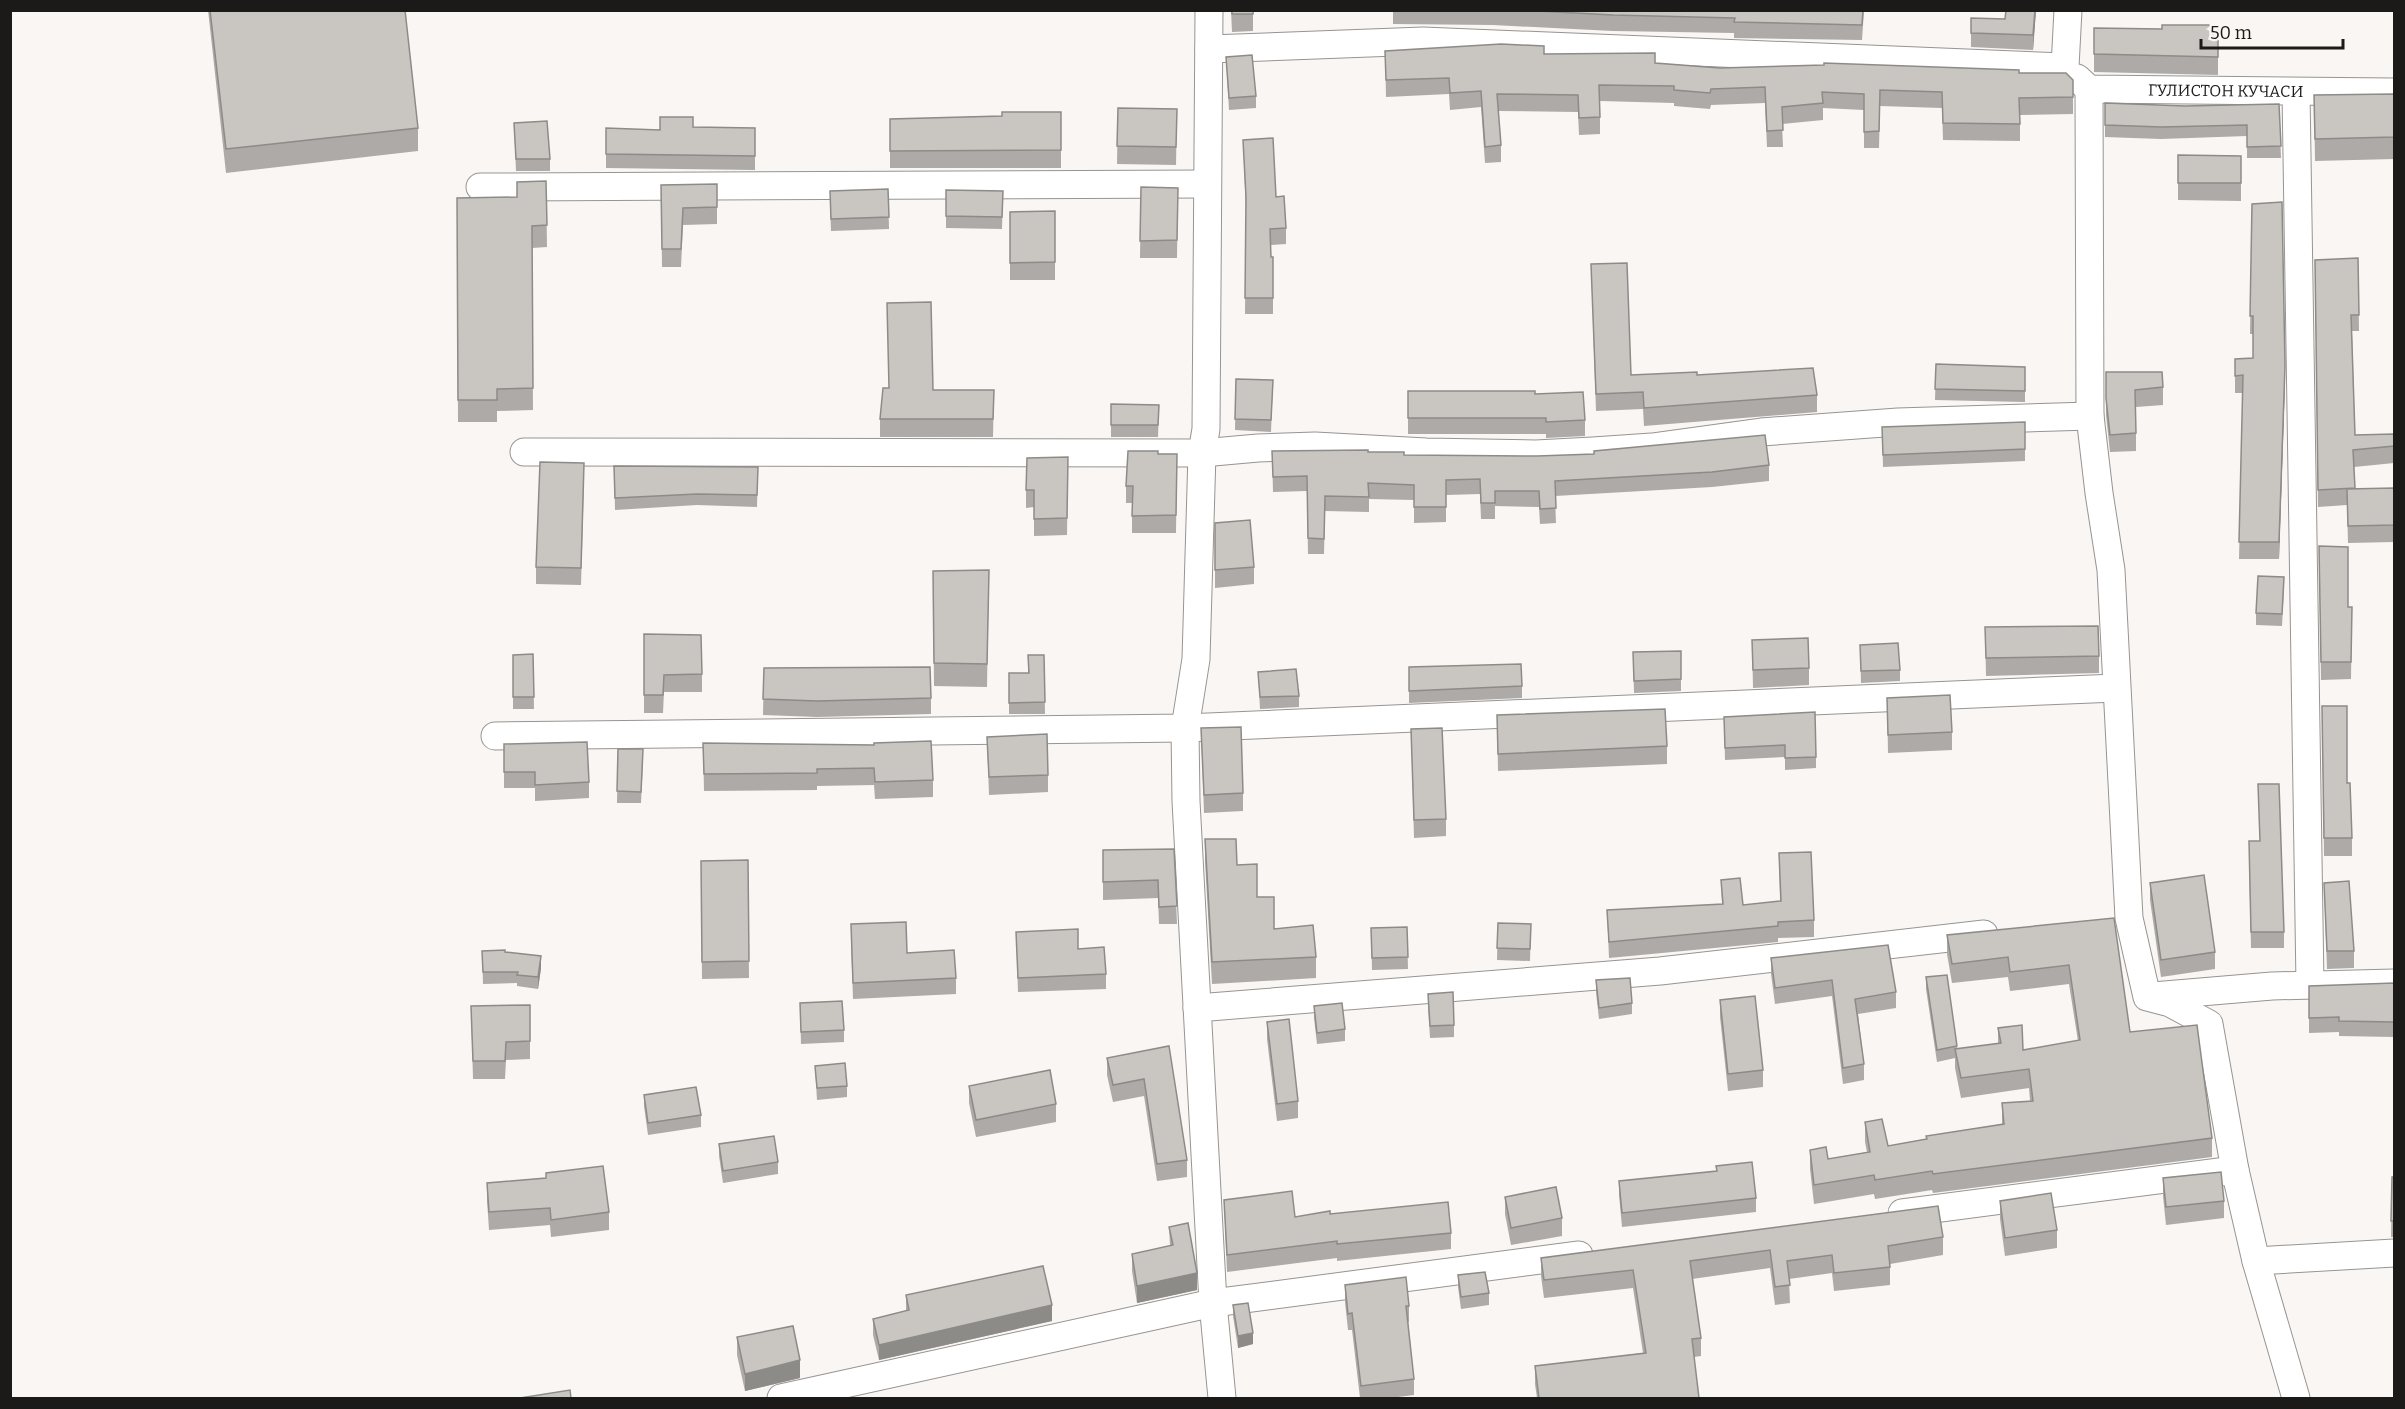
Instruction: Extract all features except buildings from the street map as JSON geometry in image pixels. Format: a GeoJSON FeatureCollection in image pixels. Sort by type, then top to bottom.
{"type":"FeatureCollection","features":[{"type":"Feature","properties":{"kind":"street"},"geometry":{"type":"LineString","coordinates":[[1209,10],[1204,441],[1196,659],[1185,728],[1187,813],[1213,1303],[1222,1398]]}},
{"type":"Feature","properties":{"kind":"street"},"geometry":{"type":"LineString","coordinates":[[2065,67],[2068,10]]}},
{"type":"Feature","properties":{"kind":"street"},"geometry":{"type":"LineString","coordinates":[[1209,49],[1423,41],[2065,67],[2089,89],[2090,416],[2110,570],[2116,687],[2118,919],[2147,997]]}},
{"type":"Feature","properties":{"kind":"street","name":"ГУЛИСТОН КУЧАСИ"},"geometry":{"type":"LineString","coordinates":[[2089,89],[2394,92]]}},
{"type":"Feature","properties":{"kind":"street"},"geometry":{"type":"LineString","coordinates":[[2296,92],[2310,984]]}},
{"type":"Feature","properties":{"kind":"street"},"geometry":{"type":"LineString","coordinates":[[480,187],[1207,184]]}},
{"type":"Feature","properties":{"kind":"street"},"geometry":{"type":"LineString","coordinates":[[524,452],[1204,441],[1258,448],[1316,446],[1426,452],[1536,454],[1652,447],[1761,432],[1898,422],[2090,416]]}},
{"type":"Feature","properties":{"kind":"street"},"geometry":{"type":"LineString","coordinates":[[495,736],[1185,728],[2116,687]]}},
{"type":"Feature","properties":{"kind":"street"},"geometry":{"type":"LineString","coordinates":[[1197,1008],[1660,971],[2012,931]]}},
{"type":"Feature","properties":{"kind":"street"},"geometry":{"type":"LineString","coordinates":[[2147,997],[2235,988],[2394,983]]}},
{"type":"Feature","properties":{"kind":"street"},"geometry":{"type":"LineString","coordinates":[[2147,997],[2170,1003],[2209,1024],[2235,1170],[2256,1261],[2296,1398]]}},
{"type":"Feature","properties":{"kind":"street"},"geometry":{"type":"LineString","coordinates":[[1879,1216],[2235,1170]]}},
{"type":"Feature","properties":{"kind":"street"},"geometry":{"type":"LineString","coordinates":[[781,1398],[1213,1303],[1605,1252]]}},
{"type":"Feature","properties":{"kind":"street"},"geometry":{"type":"LineString","coordinates":[[2256,1261],[2394,1253]]}}]}
